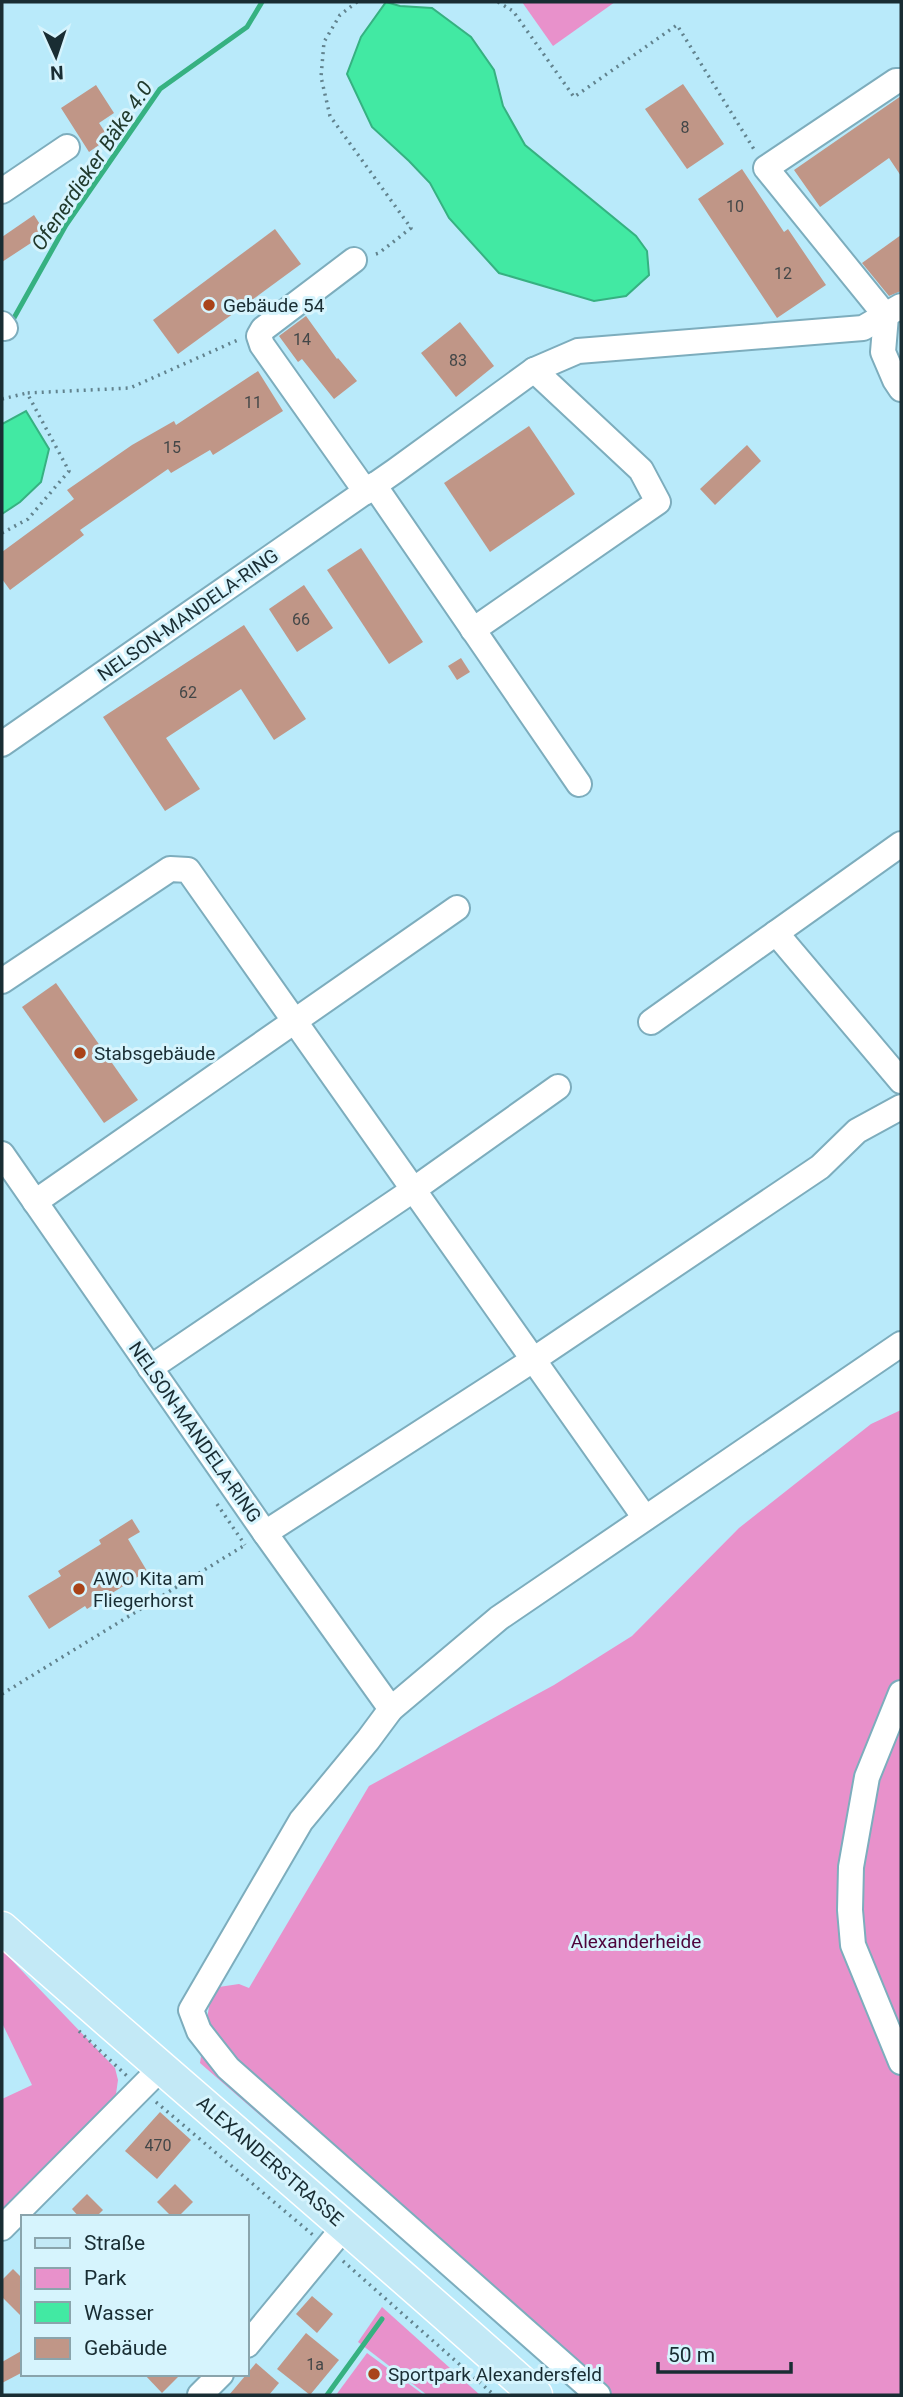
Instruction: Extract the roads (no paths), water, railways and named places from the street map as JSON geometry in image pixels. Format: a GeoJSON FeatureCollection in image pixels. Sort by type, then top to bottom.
{"type":"FeatureCollection","features":[{"type":"Feature","properties":{"kind":"main road","name":"ALEXANDERSTRASSE"},"geometry":{"type":"LineString","coordinates":[[2,1928],[150,2079],[336,2236],[537,2395]]}},
{"type":"Feature","properties":{"kind":"street"},"geometry":{"type":"LineString","coordinates":[[901,81],[896,80],[766,168],[894,311],[883,352],[901,389]]}},
{"type":"Feature","properties":{"kind":"street"},"geometry":{"type":"LineString","coordinates":[[2,191],[67,147]]}},
{"type":"Feature","properties":{"kind":"street"},"geometry":{"type":"LineString","coordinates":[[354,260],[263,328],[259,336],[261,345],[370,488],[473,630],[579,784]]}},
{"type":"Feature","properties":{"kind":"street","name":"NELSON-MANDELA-RING"},"geometry":{"type":"LineString","coordinates":[[2,744],[370,488],[534,370],[578,351],[863,328],[894,311]]}},
{"type":"Feature","properties":{"kind":"street"},"geometry":{"type":"LineString","coordinates":[[473,630],[658,502],[640,470],[534,370]]}},
{"type":"Feature","properties":{"kind":"street"},"geometry":{"type":"LineString","coordinates":[[651,1022],[901,844]]}},
{"type":"Feature","properties":{"kind":"street"},"geometry":{"type":"LineString","coordinates":[[2,981],[170,869],[188,870],[645,1518]]}},
{"type":"Feature","properties":{"kind":"street"},"geometry":{"type":"LineString","coordinates":[[35,1202],[457,908]]}},
{"type":"Feature","properties":{"kind":"street"},"geometry":{"type":"LineString","coordinates":[[776,933],[901,1081]]}},
{"type":"Feature","properties":{"kind":"street"},"geometry":{"type":"LineString","coordinates":[[150,1368],[413,1190],[558,1087]]}},
{"type":"Feature","properties":{"kind":"street"},"geometry":{"type":"LineString","coordinates":[[265,1533],[533,1360],[820,1167],[857,1131],[901,1107]]}},
{"type":"Feature","properties":{"kind":"street","name":"NELSON-MANDELA-RING"},"geometry":{"type":"LineString","coordinates":[[2,1154],[265,1533],[391,1709]]}},
{"type":"Feature","properties":{"kind":"street"},"geometry":{"type":"LineString","coordinates":[[598,2395],[228,2068],[199,2031],[191,2010],[302,1821],[391,1709],[499,1618],[901,1344]]}},
{"type":"Feature","properties":{"kind":"street"},"geometry":{"type":"LineString","coordinates":[[901,1693],[867,1777],[851,1867],[850,1910],[853,1945],[901,2062]]}},
{"type":"Feature","properties":{"kind":"street"},"geometry":{"type":"LineString","coordinates":[[2,2228],[150,2079]]}},
{"type":"Feature","properties":{"kind":"street"},"geometry":{"type":"LineString","coordinates":[[248,2344],[336,2236]]}},
{"type":"Feature","properties":{"kind":"street"},"geometry":{"type":"LineString","coordinates":[[200,2395],[219,2376]]}},
{"type":"Feature","properties":{"kind":"water"},"geometry":{"type":"Polygon","coordinates":[[[386,2],[400,6],[432,8],[471,37],[494,70],[503,106],[525,145],[636,236],[647,251],[649,275],[626,296],[594,301],[499,273],[449,218],[430,183],[372,127],[347,74],[361,37],[386,2]]]}},
{"type":"Feature","properties":{"kind":"water"},"geometry":{"type":"Polygon","coordinates":[[[26,411],[49,449],[41,482],[20,502],[2,514],[2,424],[26,411]]]}},
{"type":"Feature","properties":{"kind":"waterway","name":"Ofenerdieker Bäke 4.0"},"geometry":{"type":"LineString","coordinates":[[10,325],[66,225],[160,89],[247,27],[262,2]]}},
{"type":"Feature","properties":{"kind":"waterway"},"geometry":{"type":"LineString","coordinates":[[327,2395],[382,2319]]}},
{"type":"Feature","properties":{"kind":"place","name":"Gebäude 54"},"geometry":{"type":"Point","coordinates":[209,305]}},
{"type":"Feature","properties":{"kind":"place","name":"Stabsgebäude"},"geometry":{"type":"Point","coordinates":[80,1053]}},
{"type":"Feature","properties":{"kind":"place","name":"AWO Kita am Fliegerhorst"},"geometry":{"type":"Point","coordinates":[79,1589]}},
{"type":"Feature","properties":{"kind":"place","name":"Sportpark Alexandersfeld"},"geometry":{"type":"Point","coordinates":[374,2374]}},
{"type":"Feature","properties":{"kind":"park label","name":"Alexanderheide"},"geometry":{"type":"Point","coordinates":[636,1941]}}]}
